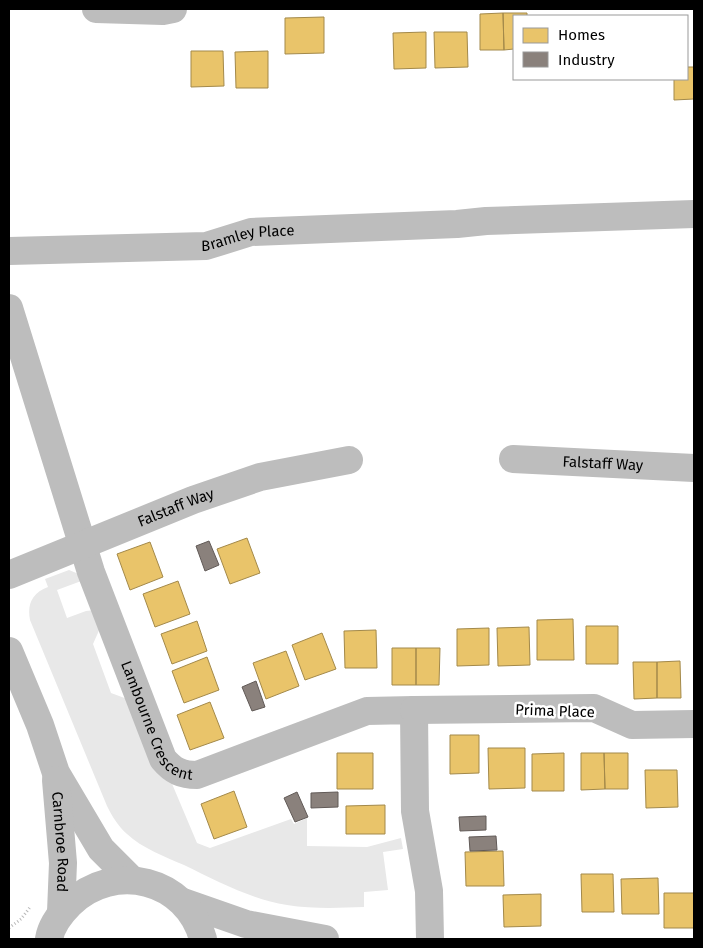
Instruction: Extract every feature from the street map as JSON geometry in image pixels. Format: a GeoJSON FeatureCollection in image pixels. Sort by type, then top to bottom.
{"type":"FeatureCollection","features":[{"type":"Feature","properties":{"kind":"street"},"geometry":{"type":"LineString","coordinates":[[96,9],[163,11],[173,9]]}},
{"type":"Feature","properties":{"kind":"street","name":"Bramley Place"},"geometry":{"type":"LineString","coordinates":[[9,251],[206,246],[251,232],[694,214]]}},
{"type":"Feature","properties":{"kind":"street","name":"Lambourne Crescent"},"geometry":{"type":"LineString","coordinates":[[9,308],[91,572],[163,759],[171,769],[185,775],[197,775],[367,711],[414,710]]}},
{"type":"Feature","properties":{"kind":"street","name":"Falstaff Way"},"geometry":{"type":"LineString","coordinates":[[513,459],[694,468]]}},
{"type":"Feature","properties":{"kind":"street","name":"Falstaff Way"},"geometry":{"type":"LineString","coordinates":[[9,575],[193,500],[260,477],[349,460]]}},
{"type":"Feature","properties":{"kind":"street","name":"Carnbroe Road"},"geometry":{"type":"LineString","coordinates":[[9,651],[40,725],[56,773],[100,849],[132,880]]}},
{"type":"Feature","properties":{"kind":"street","name":"Prima Place"},"geometry":{"type":"LineString","coordinates":[[414,710],[594,708],[632,725],[694,724]]}},
{"type":"Feature","properties":{"kind":"street"},"geometry":{"type":"LineString","coordinates":[[414,710],[414,811],[429,891],[430,939]]}},
{"type":"Feature","properties":{"kind":"street","name":"Carnbroe Road"},"geometry":{"type":"LineString","coordinates":[[49,939],[61,912],[63,863],[56,773]]}},
{"type":"Feature","properties":{"kind":"street","name":"Carnbroe Road"},"geometry":{"type":"LineString","coordinates":[[61,912],[80,894],[104,882],[132,880],[160,886],[183,902],[199,925],[203,939]]}},
{"type":"Feature","properties":{"kind":"street"},"geometry":{"type":"LineString","coordinates":[[183,902],[246,924],[325,939]]}},
{"type":"Feature","properties":{"kind":"path"},"geometry":{"type":"LineString","coordinates":[[9,928],[20,919],[36,900]]}},
{"type":"Feature","properties":{"kind":"shaded area"},"geometry":{"type":"Polygon","coordinates":[[[69,570],[81,575],[84,580],[57,590],[67,618],[86,611],[95,610],[101,626],[93,644],[111,693],[130,700],[170,779],[197,843],[210,848],[291,819],[294,824],[307,818],[307,846],[367,847],[401,838],[403,849],[383,852],[388,890],[364,892],[364,907],[315,908],[273,902],[234,889],[147,848],[124,831],[107,806],[30,620],[29,609],[34,596],[48,587],[45,579],[69,570]]]}},
{"type":"Feature","properties":{"kind":"building: Homes"},"geometry":{"type":"Polygon","coordinates":[[[503,13],[504,50],[480,50],[480,14],[503,13]]]}},
{"type":"Feature","properties":{"kind":"building: Homes"},"geometry":{"type":"Polygon","coordinates":[[[503,13],[527,13],[527,15],[513,15],[513,49],[504,50],[503,13]]]}},
{"type":"Feature","properties":{"kind":"building: Homes"},"geometry":{"type":"Polygon","coordinates":[[[324,17],[324,53],[285,54],[285,18],[324,17]]]}},
{"type":"Feature","properties":{"kind":"building: Homes"},"geometry":{"type":"Polygon","coordinates":[[[426,32],[426,68],[394,69],[393,33],[426,32]]]}},
{"type":"Feature","properties":{"kind":"building: Homes"},"geometry":{"type":"Polygon","coordinates":[[[434,32],[467,32],[468,67],[435,68],[434,32]]]}},
{"type":"Feature","properties":{"kind":"building: Homes"},"geometry":{"type":"Polygon","coordinates":[[[191,51],[223,51],[224,86],[191,87],[191,51]]]}},
{"type":"Feature","properties":{"kind":"building: Homes"},"geometry":{"type":"Polygon","coordinates":[[[268,51],[268,88],[236,88],[235,52],[268,51]]]}},
{"type":"Feature","properties":{"kind":"building: Homes"},"geometry":{"type":"Polygon","coordinates":[[[688,67],[694,67],[694,99],[674,100],[674,80],[688,80],[688,67]]]}},
{"type":"Feature","properties":{"kind":"building: Homes"},"geometry":{"type":"Polygon","coordinates":[[[247,538],[260,573],[230,584],[217,549],[247,538]]]}},
{"type":"Feature","properties":{"kind":"building: Homes"},"geometry":{"type":"Polygon","coordinates":[[[150,542],[163,577],[130,590],[117,554],[150,542]]]}},
{"type":"Feature","properties":{"kind":"building: Homes"},"geometry":{"type":"Polygon","coordinates":[[[178,581],[190,614],[155,627],[143,594],[178,581]]]}},
{"type":"Feature","properties":{"kind":"building: Homes"},"geometry":{"type":"Polygon","coordinates":[[[573,619],[574,660],[537,660],[537,620],[573,619]]]}},
{"type":"Feature","properties":{"kind":"building: Homes"},"geometry":{"type":"Polygon","coordinates":[[[197,621],[207,651],[172,664],[161,634],[197,621]]]}},
{"type":"Feature","properties":{"kind":"building: Homes"},"geometry":{"type":"Polygon","coordinates":[[[586,626],[618,626],[618,664],[586,664],[586,626]]]}},
{"type":"Feature","properties":{"kind":"building: Homes"},"geometry":{"type":"Polygon","coordinates":[[[529,627],[530,665],[498,666],[497,628],[529,627]]]}},
{"type":"Feature","properties":{"kind":"building: Homes"},"geometry":{"type":"Polygon","coordinates":[[[489,628],[489,665],[457,666],[457,629],[489,628]]]}},
{"type":"Feature","properties":{"kind":"building: Homes"},"geometry":{"type":"Polygon","coordinates":[[[376,630],[377,668],[345,668],[344,631],[376,630]]]}},
{"type":"Feature","properties":{"kind":"building: Homes"},"geometry":{"type":"Polygon","coordinates":[[[322,633],[336,669],[305,680],[292,645],[322,633]]]}},
{"type":"Feature","properties":{"kind":"building: Homes"},"geometry":{"type":"Polygon","coordinates":[[[392,648],[416,648],[416,685],[392,685],[392,648]]]}},
{"type":"Feature","properties":{"kind":"building: Homes"},"geometry":{"type":"Polygon","coordinates":[[[416,648],[440,648],[439,685],[416,685],[416,648]]]}},
{"type":"Feature","properties":{"kind":"building: Homes"},"geometry":{"type":"Polygon","coordinates":[[[286,651],[299,686],[266,699],[253,663],[286,651]]]}},
{"type":"Feature","properties":{"kind":"building: Homes"},"geometry":{"type":"Polygon","coordinates":[[[207,657],[219,690],[184,703],[172,671],[207,657]]]}},
{"type":"Feature","properties":{"kind":"building: Homes"},"geometry":{"type":"Polygon","coordinates":[[[680,661],[681,698],[657,698],[657,662],[680,661]]]}},
{"type":"Feature","properties":{"kind":"building: Homes"},"geometry":{"type":"Polygon","coordinates":[[[633,662],[657,662],[657,698],[634,699],[633,662]]]}},
{"type":"Feature","properties":{"kind":"building: Homes"},"geometry":{"type":"Polygon","coordinates":[[[210,702],[224,738],[190,750],[177,715],[210,702]]]}},
{"type":"Feature","properties":{"kind":"building: Homes"},"geometry":{"type":"Polygon","coordinates":[[[450,735],[479,735],[479,773],[450,774],[450,735]]]}},
{"type":"Feature","properties":{"kind":"building: Homes"},"geometry":{"type":"Polygon","coordinates":[[[488,748],[525,748],[525,788],[489,789],[488,748]]]}},
{"type":"Feature","properties":{"kind":"building: Homes"},"geometry":{"type":"Polygon","coordinates":[[[337,753],[373,753],[373,789],[337,789],[337,753]]]}},
{"type":"Feature","properties":{"kind":"building: Homes"},"geometry":{"type":"Polygon","coordinates":[[[564,753],[564,791],[532,791],[532,754],[564,753]]]}},
{"type":"Feature","properties":{"kind":"building: Homes"},"geometry":{"type":"Polygon","coordinates":[[[581,753],[604,753],[605,789],[581,790],[581,753]]]}},
{"type":"Feature","properties":{"kind":"building: Homes"},"geometry":{"type":"Polygon","coordinates":[[[604,753],[628,753],[628,789],[605,789],[604,753]]]}},
{"type":"Feature","properties":{"kind":"building: Homes"},"geometry":{"type":"Polygon","coordinates":[[[645,770],[677,770],[678,807],[646,808],[645,770]]]}},
{"type":"Feature","properties":{"kind":"building: Homes"},"geometry":{"type":"Polygon","coordinates":[[[234,791],[247,827],[214,839],[201,804],[234,791]]]}},
{"type":"Feature","properties":{"kind":"building: Homes"},"geometry":{"type":"Polygon","coordinates":[[[385,805],[385,834],[346,834],[346,806],[385,805]]]}},
{"type":"Feature","properties":{"kind":"building: Homes"},"geometry":{"type":"Polygon","coordinates":[[[503,851],[504,886],[466,886],[465,852],[503,851]]]}},
{"type":"Feature","properties":{"kind":"building: Homes"},"geometry":{"type":"Polygon","coordinates":[[[581,874],[613,874],[614,912],[582,912],[581,874]]]}},
{"type":"Feature","properties":{"kind":"building: Homes"},"geometry":{"type":"Polygon","coordinates":[[[658,878],[659,914],[622,914],[621,879],[658,878]]]}},
{"type":"Feature","properties":{"kind":"building: Homes"},"geometry":{"type":"Polygon","coordinates":[[[664,893],[694,893],[694,928],[664,928],[664,893]]]}},
{"type":"Feature","properties":{"kind":"building: Homes"},"geometry":{"type":"Polygon","coordinates":[[[541,894],[541,926],[504,927],[503,895],[541,894]]]}},
{"type":"Feature","properties":{"kind":"building: Industry"},"geometry":{"type":"Polygon","coordinates":[[[209,541],[219,565],[205,571],[196,546],[209,541]]]}},
{"type":"Feature","properties":{"kind":"building: Industry"},"geometry":{"type":"Polygon","coordinates":[[[256,681],[265,707],[252,711],[242,687],[256,681]]]}},
{"type":"Feature","properties":{"kind":"building: Industry"},"geometry":{"type":"Polygon","coordinates":[[[297,792],[308,817],[295,822],[284,798],[297,792]]]}},
{"type":"Feature","properties":{"kind":"building: Industry"},"geometry":{"type":"Polygon","coordinates":[[[338,792],[338,807],[311,808],[311,793],[338,792]]]}},
{"type":"Feature","properties":{"kind":"building: Industry"},"geometry":{"type":"Polygon","coordinates":[[[486,816],[486,830],[460,831],[459,817],[486,816]]]}},
{"type":"Feature","properties":{"kind":"building: Industry"},"geometry":{"type":"Polygon","coordinates":[[[496,836],[497,850],[470,851],[469,837],[496,836]]]}}]}
